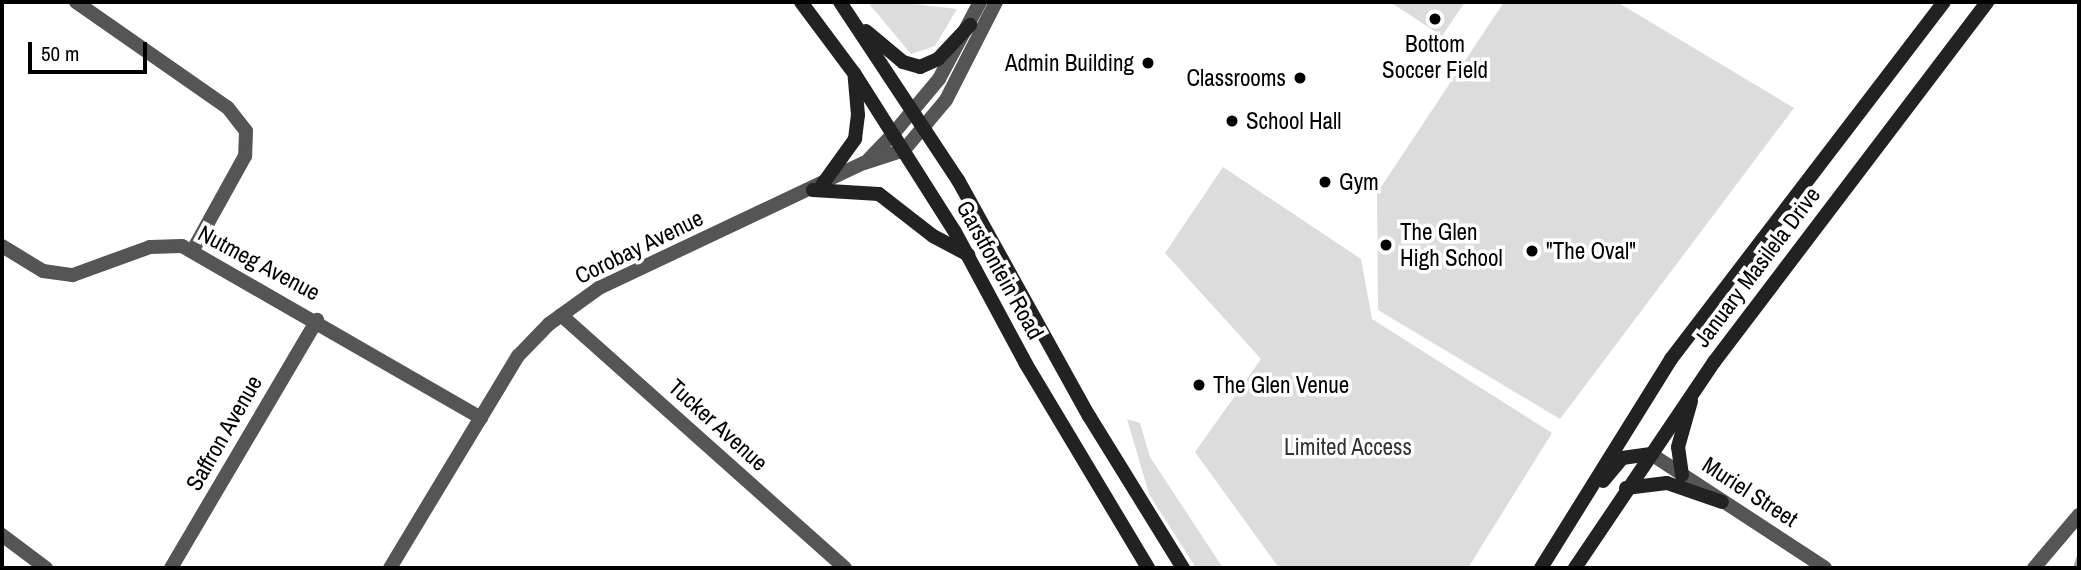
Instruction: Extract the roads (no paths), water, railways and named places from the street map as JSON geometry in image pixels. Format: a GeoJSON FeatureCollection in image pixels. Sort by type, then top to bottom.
{"type":"FeatureCollection","features":[{"type":"Feature","properties":{"kind":"main road","name":"Garstfontein Road"},"geometry":{"type":"LineString","coordinates":[[801,2],[854,73],[904,150],[968,255],[1026,364],[1148,568]]}},
{"type":"Feature","properties":{"kind":"main road","name":"Garstfontein Road"},"geometry":{"type":"LineString","coordinates":[[840,2],[926,128],[1089,416],[1183,568]]}},
{"type":"Feature","properties":{"kind":"main road","name":"January Masilela Drive"},"geometry":{"type":"LineString","coordinates":[[1541,568],[1671,359],[1944,2]]}},
{"type":"Feature","properties":{"kind":"main road","name":"January Masilela Drive"},"geometry":{"type":"LineString","coordinates":[[1575,568],[1692,393],[1987,2]]}},
{"type":"Feature","properties":{"kind":"main road"},"geometry":{"type":"LineString","coordinates":[[856,24],[903,62],[920,67],[938,60],[970,25]]}},
{"type":"Feature","properties":{"kind":"main road"},"geometry":{"type":"LineString","coordinates":[[817,188],[855,139],[859,115],[854,73]]}},
{"type":"Feature","properties":{"kind":"main road"},"geometry":{"type":"LineString","coordinates":[[817,188],[878,194],[933,236],[968,255]]}},
{"type":"Feature","properties":{"kind":"main road"},"geometry":{"type":"LineString","coordinates":[[1682,475],[1678,447],[1692,393]]}},
{"type":"Feature","properties":{"kind":"main road"},"geometry":{"type":"LineString","coordinates":[[1561,534],[1622,457],[1651,454]]}},
{"type":"Feature","properties":{"kind":"main road"},"geometry":{"type":"LineString","coordinates":[[1626,488],[1667,483],[1722,502]]}},
{"type":"Feature","properties":{"kind":"street"},"geometry":{"type":"LineString","coordinates":[[76,2],[228,108],[246,131],[245,156],[193,250]]}},
{"type":"Feature","properties":{"kind":"street","name":"Corobay Avenue"},"geometry":{"type":"LineString","coordinates":[[864,163],[914,111],[970,25],[980,2]]}},
{"type":"Feature","properties":{"kind":"street","name":"Corobay Avenue"},"geometry":{"type":"LineString","coordinates":[[390,568],[518,356],[561,315],[599,288],[817,188],[864,163],[904,150],[926,128],[962,73],[996,2]]}},
{"type":"Feature","properties":{"kind":"street","name":"Nutmeg Avenue"},"geometry":{"type":"LineString","coordinates":[[2,246],[43,271],[73,275],[160,244],[193,250],[481,418]]}},
{"type":"Feature","properties":{"kind":"street","name":"Tucker Avenue"},"geometry":{"type":"LineString","coordinates":[[561,315],[845,568]]}},
{"type":"Feature","properties":{"kind":"street","name":"Saffron Avenue"},"geometry":{"type":"LineString","coordinates":[[171,568],[317,320]]}},
{"type":"Feature","properties":{"kind":"street","name":"Muriel Street"},"geometry":{"type":"LineString","coordinates":[[1651,454],[1825,568]]}},
{"type":"Feature","properties":{"kind":"street"},"geometry":{"type":"LineString","coordinates":[[2034,568],[2079,515]]}},
{"type":"Feature","properties":{"kind":"street"},"geometry":{"type":"LineString","coordinates":[[2,535],[46,568]]}},
{"type":"Feature","properties":{"kind":"waterway"},"geometry":{"type":"LineString","coordinates":[[2075,568],[2079,556]]}},
{"type":"Feature","properties":{"kind":"place","name":"Bottom Soccer Field"},"geometry":{"type":"Point","coordinates":[1435,19]}},
{"type":"Feature","properties":{"kind":"place","name":"Admin Building"},"geometry":{"type":"Point","coordinates":[1148,63]}},
{"type":"Feature","properties":{"kind":"place","name":"Classrooms"},"geometry":{"type":"Point","coordinates":[1300,78]}},
{"type":"Feature","properties":{"kind":"place","name":"School Hall"},"geometry":{"type":"Point","coordinates":[1232,121]}},
{"type":"Feature","properties":{"kind":"place","name":"Gym"},"geometry":{"type":"Point","coordinates":[1325,182]}},
{"type":"Feature","properties":{"kind":"place","name":"The Glen High School"},"geometry":{"type":"Point","coordinates":[1386,245]}},
{"type":"Feature","properties":{"kind":"place","name":"\"The Oval\""},"geometry":{"type":"Point","coordinates":[1532,251]}},
{"type":"Feature","properties":{"kind":"place","name":"The Glen Venue"},"geometry":{"type":"Point","coordinates":[1199,385]}},
{"type":"Feature","properties":{"kind":"park label","name":"Limited Access"},"geometry":{"type":"Point","coordinates":[1348,447]}}]}
